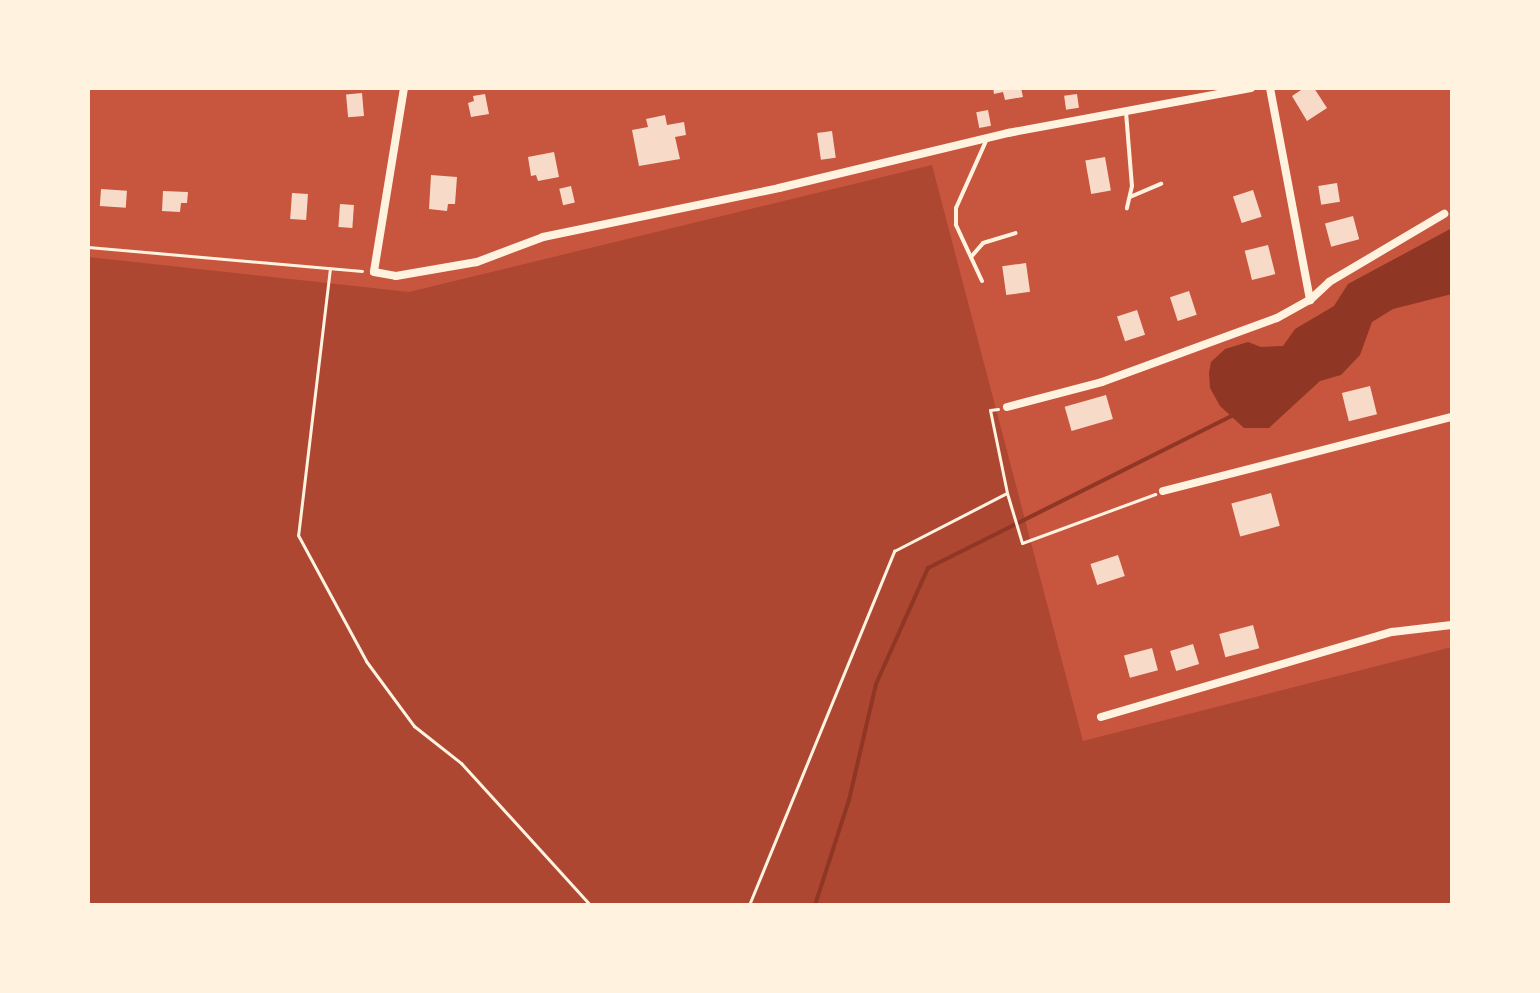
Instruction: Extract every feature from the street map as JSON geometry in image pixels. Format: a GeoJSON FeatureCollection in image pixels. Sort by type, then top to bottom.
{"type":"FeatureCollection","features":[{"type":"Feature","properties":{"kind":"street"},"geometry":{"type":"LineString","coordinates":[[404,88],[374,272],[396,276],[429,273],[477,262],[543,237],[779,188],[987,138],[1251,88]]}},
{"type":"Feature","properties":{"kind":"street"},"geometry":{"type":"LineString","coordinates":[[1270,88],[1310,300]]}},
{"type":"Feature","properties":{"kind":"street"},"geometry":{"type":"LineString","coordinates":[[1007,407],[1102,382],[1277,318],[1310,300],[1329,282],[1444,214]]}},
{"type":"Feature","properties":{"kind":"street"},"geometry":{"type":"LineString","coordinates":[[1163,491],[1452,417]]}},
{"type":"Feature","properties":{"kind":"street"},"geometry":{"type":"LineString","coordinates":[[1101,717],[1392,632],[1452,625]]}},
{"type":"Feature","properties":{"kind":"lane"},"geometry":{"type":"LineString","coordinates":[[1126,112],[1130,197],[1127,208]]}},
{"type":"Feature","properties":{"kind":"lane"},"geometry":{"type":"LineString","coordinates":[[982,281],[956,225],[956,208],[987,138]]}},
{"type":"Feature","properties":{"kind":"lane"},"geometry":{"type":"LineString","coordinates":[[1130,197],[1161,184]]}},
{"type":"Feature","properties":{"kind":"lane"},"geometry":{"type":"LineString","coordinates":[[971,257],[983,243],[1015,233]]}},
{"type":"Feature","properties":{"kind":"path"},"geometry":{"type":"LineString","coordinates":[[88,247],[374,272]]}},
{"type":"Feature","properties":{"kind":"path"},"geometry":{"type":"LineString","coordinates":[[330,268],[298,535],[366,661],[414,726],[461,763],[590,905]]}},
{"type":"Feature","properties":{"kind":"path"},"geometry":{"type":"LineString","coordinates":[[1007,407],[990,410],[1007,493],[1022,543],[1163,491]]}},
{"type":"Feature","properties":{"kind":"path"},"geometry":{"type":"LineString","coordinates":[[749,905],[894,551],[1007,493]]}},
{"type":"Feature","properties":{"kind":"shaded area"},"geometry":{"type":"Polygon","coordinates":[[[932,165],[1083,741],[1452,647],[1452,905],[88,905],[88,257],[409,292],[932,165]]]}},
{"type":"Feature","properties":{"kind":"shaded area"},"geometry":{"type":"Polygon","coordinates":[[[1452,228],[1452,294],[1393,309],[1372,322],[1360,355],[1341,375],[1320,381],[1269,428],[1244,428],[1220,406],[1210,388],[1209,373],[1211,362],[1225,349],[1248,342],[1261,347],[1283,346],[1295,329],[1334,306],[1348,284],[1452,228]]]}},
{"type":"Feature","properties":{"kind":"building"},"geometry":{"type":"Polygon","coordinates":[[[993,88],[1021,88],[1023,97],[1005,100],[1003,92],[994,94],[993,88]]]}},
{"type":"Feature","properties":{"kind":"building"},"geometry":{"type":"Polygon","coordinates":[[[1304,88],[1314,88],[1327,108],[1307,121],[1292,96],[1304,88]]]}},
{"type":"Feature","properties":{"kind":"building"},"geometry":{"type":"Polygon","coordinates":[[[362,93],[364,116],[348,117],[346,94],[362,93]]]}},
{"type":"Feature","properties":{"kind":"building"},"geometry":{"type":"Polygon","coordinates":[[[485,94],[489,114],[471,117],[468,103],[474,101],[473,96],[485,94]]]}},
{"type":"Feature","properties":{"kind":"building"},"geometry":{"type":"Polygon","coordinates":[[[1077,94],[1079,108],[1066,110],[1064,96],[1077,94]]]}},
{"type":"Feature","properties":{"kind":"building"},"geometry":{"type":"Polygon","coordinates":[[[988,110],[991,126],[979,128],[976,112],[988,110]]]}},
{"type":"Feature","properties":{"kind":"building"},"geometry":{"type":"Polygon","coordinates":[[[665,115],[667,125],[684,122],[686,135],[675,137],[680,159],[639,166],[632,130],[648,127],[646,119],[665,115]]]}},
{"type":"Feature","properties":{"kind":"building"},"geometry":{"type":"Polygon","coordinates":[[[832,131],[836,158],[821,160],[817,133],[832,131]]]}},
{"type":"Feature","properties":{"kind":"building"},"geometry":{"type":"Polygon","coordinates":[[[554,152],[559,177],[538,181],[536,175],[531,176],[528,157],[554,152]]]}},
{"type":"Feature","properties":{"kind":"building"},"geometry":{"type":"Polygon","coordinates":[[[1105,157],[1111,190],[1091,194],[1085,160],[1105,157]]]}},
{"type":"Feature","properties":{"kind":"building"},"geometry":{"type":"Polygon","coordinates":[[[431,175],[457,177],[455,204],[448,204],[447,211],[429,209],[431,175]]]}},
{"type":"Feature","properties":{"kind":"building"},"geometry":{"type":"Polygon","coordinates":[[[1337,183],[1340,202],[1321,205],[1318,186],[1337,183]]]}},
{"type":"Feature","properties":{"kind":"building"},"geometry":{"type":"Polygon","coordinates":[[[571,186],[575,203],[563,205],[559,189],[571,186]]]}},
{"type":"Feature","properties":{"kind":"building"},"geometry":{"type":"Polygon","coordinates":[[[101,189],[127,191],[126,208],[100,206],[101,189]]]}},
{"type":"Feature","properties":{"kind":"building"},"geometry":{"type":"Polygon","coordinates":[[[1253,190],[1262,217],[1242,223],[1233,196],[1253,190]]]}},
{"type":"Feature","properties":{"kind":"building"},"geometry":{"type":"Polygon","coordinates":[[[163,191],[188,192],[187,203],[181,203],[180,212],[162,211],[163,191]]]}},
{"type":"Feature","properties":{"kind":"building"},"geometry":{"type":"Polygon","coordinates":[[[292,193],[308,194],[306,220],[290,219],[292,193]]]}},
{"type":"Feature","properties":{"kind":"building"},"geometry":{"type":"Polygon","coordinates":[[[340,204],[354,205],[352,228],[338,227],[340,204]]]}},
{"type":"Feature","properties":{"kind":"building"},"geometry":{"type":"Polygon","coordinates":[[[1353,216],[1359,239],[1331,247],[1325,224],[1353,216]]]}},
{"type":"Feature","properties":{"kind":"building"},"geometry":{"type":"Polygon","coordinates":[[[1268,245],[1275,274],[1252,280],[1245,251],[1268,245]]]}},
{"type":"Feature","properties":{"kind":"building"},"geometry":{"type":"Polygon","coordinates":[[[1026,263],[1030,292],[1006,295],[1002,266],[1026,263]]]}},
{"type":"Feature","properties":{"kind":"building"},"geometry":{"type":"Polygon","coordinates":[[[1189,291],[1197,315],[1178,321],[1170,297],[1189,291]]]}},
{"type":"Feature","properties":{"kind":"building"},"geometry":{"type":"Polygon","coordinates":[[[1137,310],[1145,335],[1125,341],[1117,316],[1137,310]]]}},
{"type":"Feature","properties":{"kind":"building"},"geometry":{"type":"Polygon","coordinates":[[[1370,386],[1377,414],[1349,421],[1342,393],[1370,386]]]}},
{"type":"Feature","properties":{"kind":"building"},"geometry":{"type":"Polygon","coordinates":[[[1106,395],[1113,419],[1072,431],[1065,407],[1106,395]]]}},
{"type":"Feature","properties":{"kind":"building"},"geometry":{"type":"Polygon","coordinates":[[[1271,493],[1280,526],[1240,536],[1231,504],[1271,493]]]}},
{"type":"Feature","properties":{"kind":"building"},"geometry":{"type":"Polygon","coordinates":[[[1118,555],[1125,576],[1097,585],[1090,564],[1118,555]]]}},
{"type":"Feature","properties":{"kind":"building"},"geometry":{"type":"Polygon","coordinates":[[[1253,625],[1259,648],[1225,657],[1219,634],[1253,625]]]}},
{"type":"Feature","properties":{"kind":"building"},"geometry":{"type":"Polygon","coordinates":[[[1193,644],[1199,664],[1176,671],[1170,651],[1193,644]]]}},
{"type":"Feature","properties":{"kind":"building"},"geometry":{"type":"Polygon","coordinates":[[[1152,648],[1158,670],[1130,678],[1124,656],[1152,648]]]}},
{"type":"Feature","properties":{"kind":"waterway"},"geometry":{"type":"LineString","coordinates":[[815,905],[849,800],[876,684],[928,568],[1232,416]]}}]}
